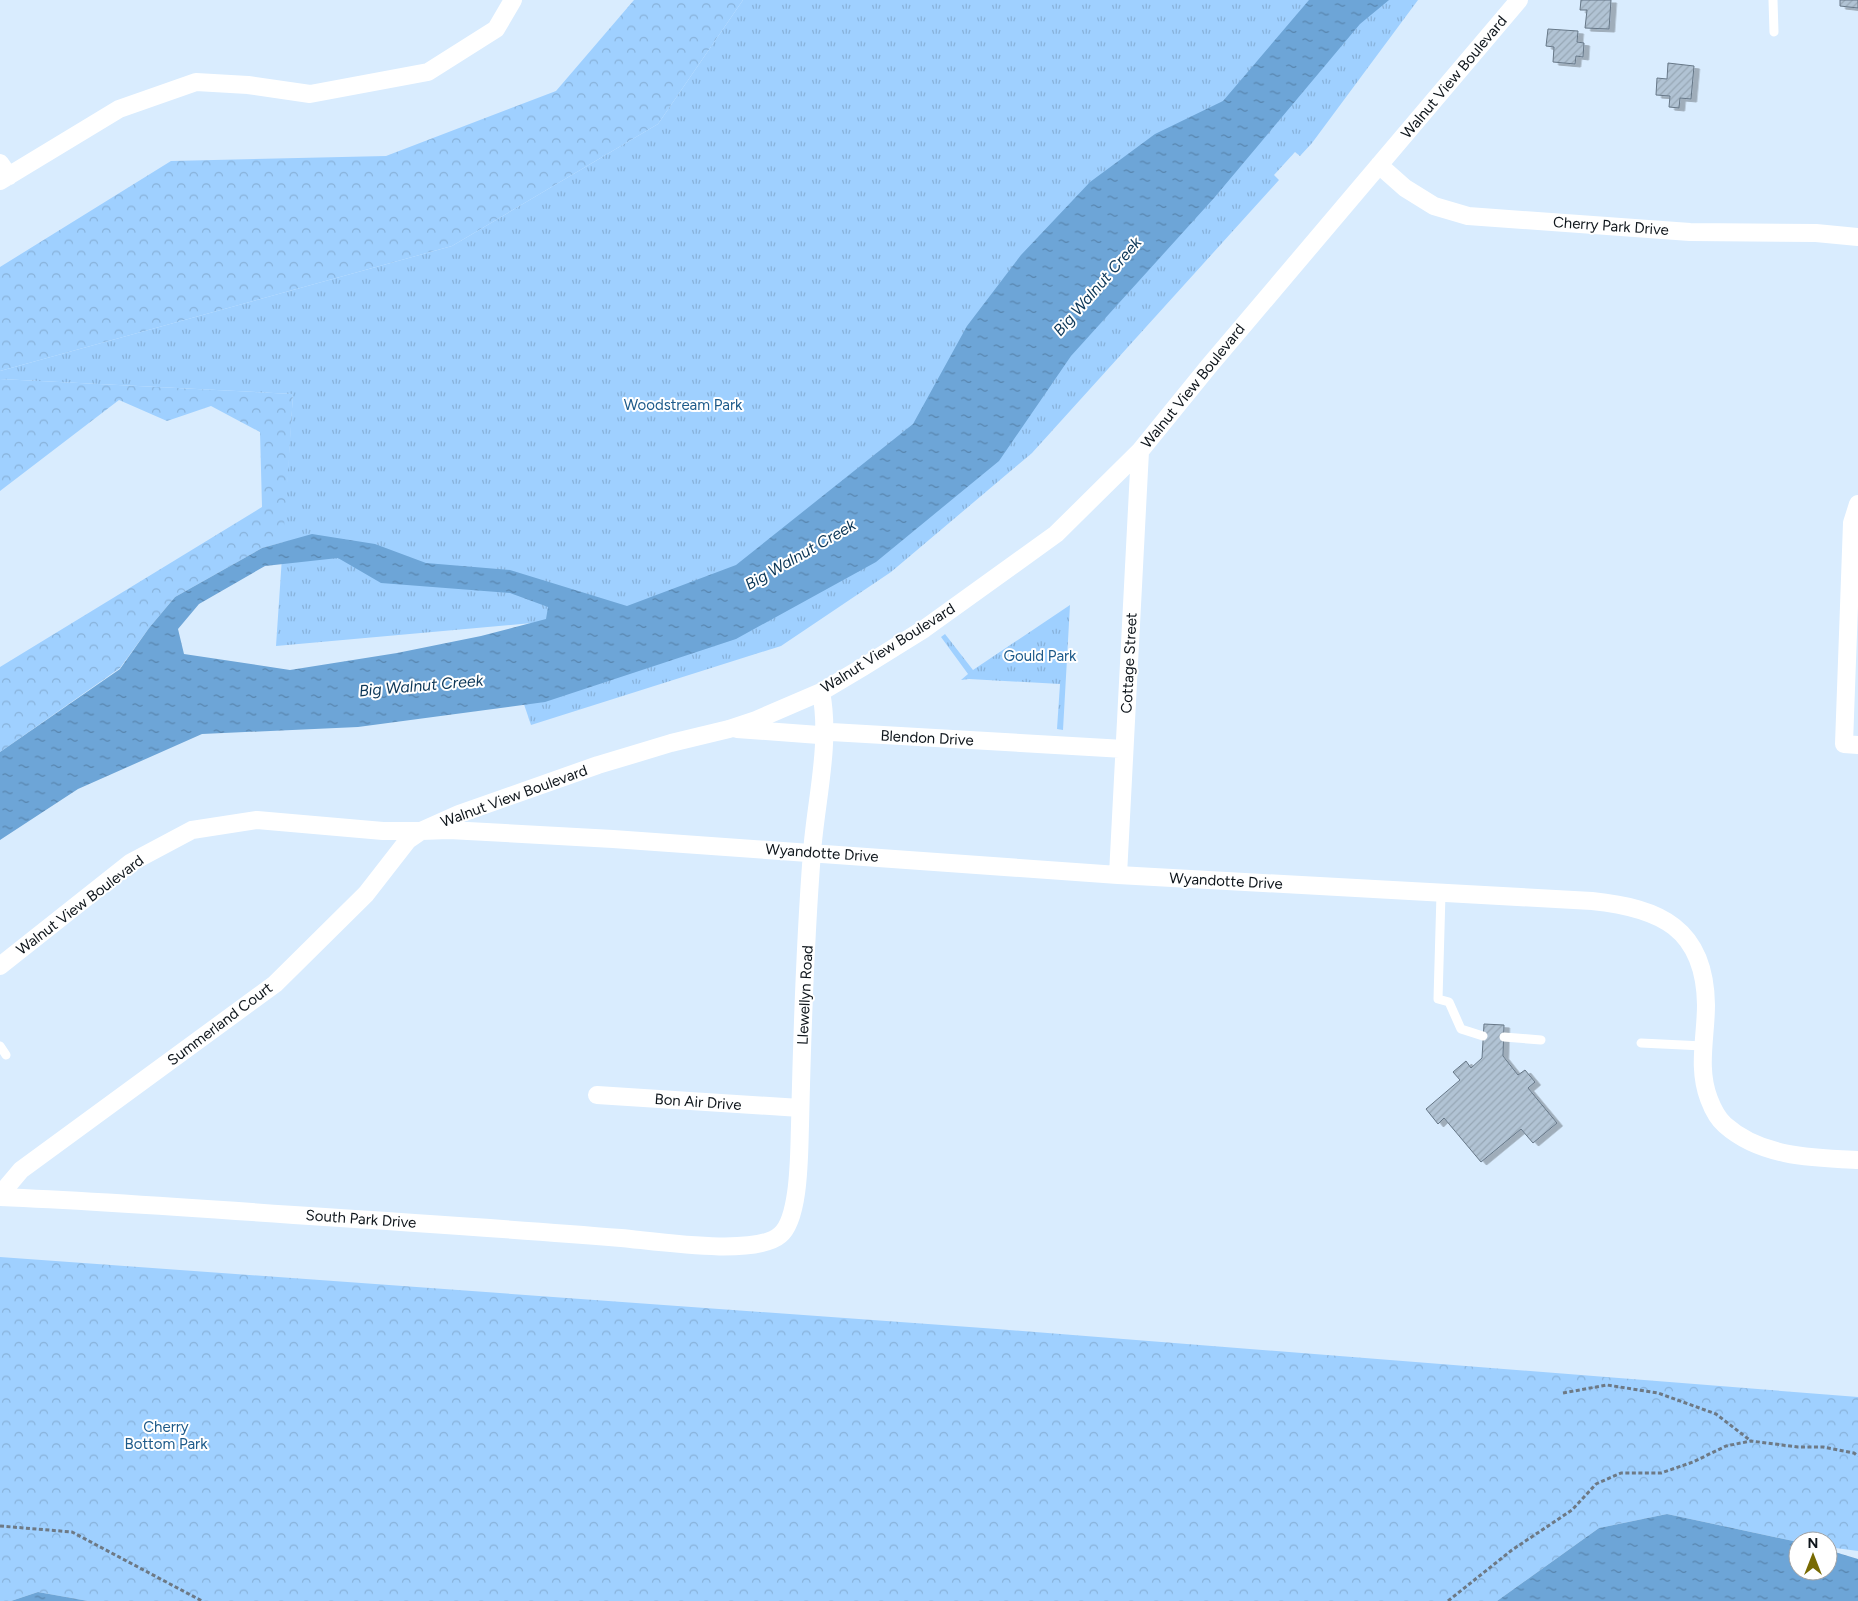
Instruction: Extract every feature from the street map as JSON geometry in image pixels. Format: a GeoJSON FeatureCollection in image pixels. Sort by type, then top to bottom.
{"type":"FeatureCollection","features":[{"type":"Feature","properties":{"kind":"street"},"geometry":{"type":"LineString","coordinates":[[3,174],[119,109],[196,82],[248,85],[310,94],[428,72],[496,29],[513,0]]}},
{"type":"Feature","properties":{"kind":"street","name":"Walnut View Boulevard"},"geometry":{"type":"LineString","coordinates":[[0,966],[130,863],[192,830],[257,820],[421,831],[459,814],[598,765],[671,743],[729,729],[820,692],[924,629],[1056,534],[1140,451],[1216,358],[1519,0]]}},
{"type":"Feature","properties":{"kind":"street","name":"Cherry Park Drive"},"geometry":{"type":"LineString","coordinates":[[1379,165],[1405,188],[1434,206],[1468,216],[1690,232],[1816,233],[1858,236]]}},
{"type":"Feature","properties":{"kind":"street","name":"Cottage Street"},"geometry":{"type":"LineString","coordinates":[[1118,875],[1140,451]]}},
{"type":"Feature","properties":{"kind":"street"},"geometry":{"type":"LineString","coordinates":[[1851,745],[1852,523],[1858,504]]}},
{"type":"Feature","properties":{"kind":"street","name":"Llewellyn Road"},"geometry":{"type":"LineString","coordinates":[[722,1246],[766,1244],[780,1236],[790,1223],[798,1170],[812,852],[824,734],[825,713],[820,692]]}},
{"type":"Feature","properties":{"kind":"street","name":"Blendon Drive"},"geometry":{"type":"LineString","coordinates":[[729,729],[819,735],[830,732],[1124,749]]}},
{"type":"Feature","properties":{"kind":"street","name":"Wyandotte Drive"},"geometry":{"type":"LineString","coordinates":[[421,831],[449,830],[612,838],[1118,875],[1618,904],[1642,909],[1674,926],[1696,954],[1704,982],[1706,1004],[1702,1067],[1704,1085],[1712,1106],[1723,1124],[1744,1139],[1766,1149],[1817,1158],[1858,1160]]}},
{"type":"Feature","properties":{"kind":"street","name":"Summerland Court"},"geometry":{"type":"LineString","coordinates":[[0,1196],[20,1170],[275,984],[366,894],[408,840],[421,831]]}},
{"type":"Feature","properties":{"kind":"street","name":"Bon Air Drive"},"geometry":{"type":"LineString","coordinates":[[597,1095],[800,1108]]}},
{"type":"Feature","properties":{"kind":"street","name":"South Park Drive"},"geometry":{"type":"LineString","coordinates":[[0,1196],[526,1230],[722,1246]]}},
{"type":"Feature","properties":{"kind":"lane"},"geometry":{"type":"LineString","coordinates":[[1773,0],[1774,32]]}},
{"type":"Feature","properties":{"kind":"lane"},"geometry":{"type":"LineString","coordinates":[[1441,894],[1438,999],[1449,1002],[1461,1030],[1483,1036]]}},
{"type":"Feature","properties":{"kind":"lane"},"geometry":{"type":"LineString","coordinates":[[1504,1037],[1541,1040]]}},
{"type":"Feature","properties":{"kind":"lane"},"geometry":{"type":"LineString","coordinates":[[1640,1043],[1703,1046]]}},
{"type":"Feature","properties":{"kind":"lane"},"geometry":{"type":"LineString","coordinates":[[0,1046],[6,1055]]}},
{"type":"Feature","properties":{"kind":"path"},"geometry":{"type":"LineString","coordinates":[[1563,1393],[1607,1385],[1658,1393],[1716,1414],[1751,1441]]}},
{"type":"Feature","properties":{"kind":"path"},"geometry":{"type":"LineString","coordinates":[[1448,1601],[1512,1550],[1572,1510],[1596,1484],[1621,1473],[1662,1473],[1693,1462],[1726,1446],[1751,1441],[1798,1447],[1823,1447],[1854,1453],[1858,1456]]}},
{"type":"Feature","properties":{"kind":"path"},"geometry":{"type":"LineString","coordinates":[[0,1526],[72,1532],[202,1601]]}},
{"type":"Feature","properties":{"kind":"green space"},"geometry":{"type":"Polygon","coordinates":[[[634,0],[743,0],[658,124],[452,246],[0,371],[0,267],[171,161],[386,156],[556,91],[634,0]]]}},
{"type":"Feature","properties":{"kind":"green space","name":"Woodstream Park"},"geometry":{"type":"Polygon","coordinates":[[[743,0],[1418,0],[1312,143],[1300,156],[1295,152],[1274,175],[1279,180],[1032,453],[891,572],[781,646],[531,725],[505,648],[543,622],[276,646],[293,394],[0,379],[0,371],[452,246],[658,124],[743,0]]]}},
{"type":"Feature","properties":{"kind":"green space"},"geometry":{"type":"Polygon","coordinates":[[[0,379],[293,394],[284,542],[262,548],[175,597],[149,628],[120,668],[0,752],[0,667],[262,507],[260,432],[211,406],[167,421],[119,400],[0,491],[0,379]]]}},
{"type":"Feature","properties":{"kind":"green space","name":"Gould Park"},"geometry":{"type":"Polygon","coordinates":[[[1070,605],[1063,730],[1057,729],[1060,684],[961,680],[968,674],[941,637],[945,634],[973,670],[1070,605]]]}},
{"type":"Feature","properties":{"kind":"green space","name":"Cherry Bottom Park"},"geometry":{"type":"Polygon","coordinates":[[[0,1257],[997,1329],[1858,1397],[1858,1551],[1838,1548],[1838,1531],[1788,1531],[1788,1540],[1667,1514],[1599,1528],[1497,1601],[88,1601],[38,1592],[11,1601],[0,1601],[0,1257]]]}},
{"type":"Feature","properties":{"kind":"water","name":"Big Walnut Creek"},"geometry":{"type":"Polygon","coordinates":[[[1309,0],[1389,0],[1360,24],[1214,198],[1071,356],[999,461],[876,562],[736,639],[545,702],[358,727],[202,734],[78,789],[0,840],[0,752],[120,669],[149,628],[175,597],[262,548],[312,534],[375,544],[426,563],[510,570],[627,606],[736,565],[913,424],[967,326],[1021,255],[1090,182],[1155,134],[1223,101],[1309,0]],[[338,558],[265,566],[199,604],[178,629],[184,654],[290,670],[397,653],[481,636],[546,619],[548,607],[510,593],[381,583],[338,558]]]}},
{"type":"Feature","properties":{"kind":"water"},"geometry":{"type":"Polygon","coordinates":[[[1667,1514],[1788,1540],[1788,1581],[1838,1581],[1838,1553],[1858,1559],[1858,1601],[1497,1601],[1599,1528],[1667,1514]]]}},
{"type":"Feature","properties":{"kind":"water"},"geometry":{"type":"Polygon","coordinates":[[[38,1592],[88,1601],[11,1601],[38,1592]]]}},
{"type":"Feature","properties":{"kind":"building"},"geometry":{"type":"Polygon","coordinates":[[[1581,0],[1611,0],[1609,29],[1585,28],[1587,10],[1580,10],[1581,0]]]}},
{"type":"Feature","properties":{"kind":"building"},"geometry":{"type":"Polygon","coordinates":[[[1840,0],[1858,0],[1858,8],[1840,6],[1840,0]]]}},
{"type":"Feature","properties":{"kind":"building"},"geometry":{"type":"Polygon","coordinates":[[[1548,29],[1578,31],[1577,42],[1584,43],[1583,57],[1576,56],[1575,64],[1553,62],[1554,47],[1546,46],[1548,29]]]}},
{"type":"Feature","properties":{"kind":"building"},"geometry":{"type":"Polygon","coordinates":[[[1668,63],[1694,66],[1691,99],[1680,98],[1679,108],[1669,107],[1670,96],[1656,95],[1657,78],[1667,79],[1668,63]]]}},
{"type":"Feature","properties":{"kind":"building"},"geometry":{"type":"Polygon","coordinates":[[[1484,1024],[1504,1025],[1503,1056],[1518,1075],[1525,1070],[1535,1082],[1528,1088],[1557,1123],[1533,1143],[1521,1129],[1481,1162],[1444,1118],[1438,1124],[1426,1109],[1460,1080],[1453,1072],[1466,1061],[1471,1068],[1482,1058],[1484,1024]]]}}]}
